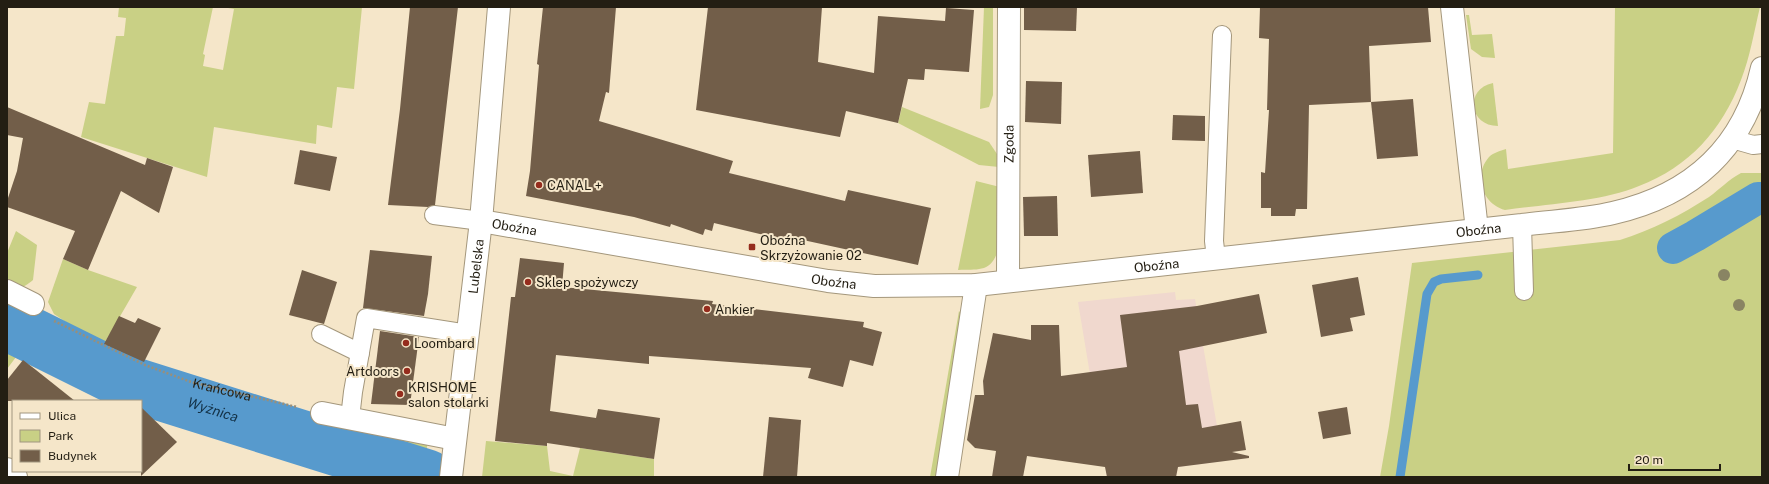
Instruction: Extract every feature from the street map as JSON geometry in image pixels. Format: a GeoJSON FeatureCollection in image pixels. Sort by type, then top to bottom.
{"type":"FeatureCollection","features":[{"type":"Feature","properties":{"kind":"street","name":"Lubelska"},"geometry":{"type":"LineString","coordinates":[[452,471],[481,221],[499,7]]}},
{"type":"Feature","properties":{"kind":"street","name":"Zgoda"},"geometry":{"type":"LineString","coordinates":[[1008,281],[1009,7]]}},
{"type":"Feature","properties":{"kind":"street"},"geometry":{"type":"LineString","coordinates":[[1452,7],[1477,230]]}},
{"type":"Feature","properties":{"kind":"street","name":"Oboźna"},"geometry":{"type":"LineString","coordinates":[[481,221],[828,281],[874,286],[976,285],[1522,225],[1612,214],[1643,205],[1686,184],[1703,172],[1732,139],[1747,113],[1758,85],[1762,68]]}},
{"type":"Feature","properties":{"kind":"street"},"geometry":{"type":"LineString","coordinates":[[947,477],[976,285]]}},
{"type":"Feature","properties":{"kind":"street"},"geometry":{"type":"LineString","coordinates":[[7,291],[33,304]]}},
{"type":"Feature","properties":{"kind":"street"},"geometry":{"type":"LineString","coordinates":[[322,413],[456,439]]}},
{"type":"Feature","properties":{"kind":"street"},"geometry":{"type":"LineString","coordinates":[[7,469],[16,477]]}},
{"type":"Feature","properties":{"kind":"lane"},"geometry":{"type":"LineString","coordinates":[[1216,258],[1214,241],[1222,35]]}},
{"type":"Feature","properties":{"kind":"lane"},"geometry":{"type":"LineString","coordinates":[[1732,139],[1742,143],[1761,145]]}},
{"type":"Feature","properties":{"kind":"lane"},"geometry":{"type":"LineString","coordinates":[[434,215],[481,221]]}},
{"type":"Feature","properties":{"kind":"lane"},"geometry":{"type":"LineString","coordinates":[[1522,225],[1524,291]]}},
{"type":"Feature","properties":{"kind":"lane"},"geometry":{"type":"LineString","coordinates":[[350,418],[366,318],[468,334]]}},
{"type":"Feature","properties":{"kind":"lane"},"geometry":{"type":"LineString","coordinates":[[320,334],[360,353]]}},
{"type":"Feature","properties":{"kind":"path","name":"Krańcowa"},"geometry":{"type":"LineString","coordinates":[[33,304],[61,325],[145,365],[191,382],[322,413]]}},
{"type":"Feature","properties":{"kind":"shaded area"},"geometry":{"type":"Polygon","coordinates":[[[1175,292],[1176,300],[1195,299],[1223,461],[1178,467],[1176,477],[1107,477],[1078,302],[1175,292]]]}},
{"type":"Feature","properties":{"kind":"green space"},"geometry":{"type":"Polygon","coordinates":[[[119,7],[213,7],[203,54],[205,55],[203,66],[223,70],[234,9],[222,7],[362,7],[354,89],[337,87],[332,128],[317,125],[316,144],[214,127],[207,177],[81,137],[89,102],[105,104],[116,36],[124,36],[126,18],[118,17],[119,7]]]}},
{"type":"Feature","properties":{"kind":"green space"},"geometry":{"type":"Polygon","coordinates":[[[984,7],[993,7],[993,95],[989,107],[980,109],[984,7]]]}},
{"type":"Feature","properties":{"kind":"green space"},"geometry":{"type":"Polygon","coordinates":[[[1615,7],[1760,7],[1741,80],[1724,115],[1714,131],[1702,145],[1688,157],[1657,178],[1639,186],[1607,196],[1573,202],[1505,210],[1497,207],[1486,195],[1482,188],[1481,180],[1484,164],[1489,157],[1495,153],[1506,149],[1508,169],[1613,153],[1615,7]]]}},
{"type":"Feature","properties":{"kind":"green space"},"geometry":{"type":"Polygon","coordinates":[[[1466,15],[1469,15],[1472,35],[1492,34],[1495,58],[1482,57],[1471,49],[1466,15]]]}},
{"type":"Feature","properties":{"kind":"green space"},"geometry":{"type":"Polygon","coordinates":[[[1493,83],[1498,126],[1488,124],[1481,120],[1476,114],[1474,107],[1474,99],[1477,92],[1493,83]]]}},
{"type":"Feature","properties":{"kind":"green space"},"geometry":{"type":"Polygon","coordinates":[[[902,107],[989,142],[999,157],[999,167],[979,165],[898,123],[902,107]]]}},
{"type":"Feature","properties":{"kind":"green space"},"geometry":{"type":"Polygon","coordinates":[[[1741,173],[1762,173],[1762,477],[1380,477],[1389,426],[1412,263],[1620,240],[1655,227],[1688,210],[1709,197],[1741,173]]]}},
{"type":"Feature","properties":{"kind":"green space"},"geometry":{"type":"Polygon","coordinates":[[[976,181],[1000,187],[998,250],[992,263],[988,266],[978,269],[958,270],[976,181]]]}},
{"type":"Feature","properties":{"kind":"green space"},"geometry":{"type":"Polygon","coordinates":[[[16,231],[37,245],[33,280],[23,287],[7,281],[7,253],[16,231]]]}},
{"type":"Feature","properties":{"kind":"green space"},"geometry":{"type":"Polygon","coordinates":[[[63,259],[88,270],[137,287],[104,344],[54,314],[48,302],[63,259]]]}},
{"type":"Feature","properties":{"kind":"green space"},"geometry":{"type":"Polygon","coordinates":[[[7,307],[145,368],[192,386],[325,421],[428,438],[424,477],[348,477],[349,474],[270,450],[192,423],[142,403],[142,400],[135,400],[25,337],[16,357],[7,369],[7,307]]]}},
{"type":"Feature","properties":{"kind":"green space"},"geometry":{"type":"Polygon","coordinates":[[[959,311],[961,314],[936,477],[930,477],[959,311]]]}},
{"type":"Feature","properties":{"kind":"green space"},"geometry":{"type":"Polygon","coordinates":[[[486,441],[547,446],[550,471],[573,476],[580,448],[654,459],[654,477],[482,477],[486,441]]]}},
{"type":"Feature","properties":{"kind":"building"},"geometry":{"type":"Polygon","coordinates":[[[410,7],[458,7],[435,205],[428,207],[388,205],[400,109],[410,7]]]}},
{"type":"Feature","properties":{"kind":"building"},"geometry":{"type":"Polygon","coordinates":[[[543,7],[616,7],[609,93],[606,92],[599,121],[733,161],[729,173],[845,201],[848,190],[931,208],[918,265],[803,240],[802,244],[714,223],[712,231],[705,229],[703,235],[671,224],[670,227],[634,217],[526,196],[530,171],[539,65],[537,64],[543,7]]]}},
{"type":"Feature","properties":{"kind":"building"},"geometry":{"type":"Polygon","coordinates":[[[708,7],[822,7],[818,62],[874,73],[878,16],[945,21],[946,8],[974,10],[969,72],[925,69],[924,80],[908,79],[898,123],[846,111],[840,137],[696,110],[708,7]]]}},
{"type":"Feature","properties":{"kind":"building"},"geometry":{"type":"Polygon","coordinates":[[[1024,7],[1077,7],[1076,31],[1024,30],[1024,7]]]}},
{"type":"Feature","properties":{"kind":"building"},"geometry":{"type":"Polygon","coordinates":[[[1260,7],[1428,7],[1431,42],[1369,46],[1371,102],[1309,105],[1307,209],[1296,209],[1295,216],[1271,216],[1271,208],[1261,208],[1261,172],[1265,173],[1269,110],[1267,110],[1269,39],[1259,38],[1260,7]]]}},
{"type":"Feature","properties":{"kind":"building"},"geometry":{"type":"Polygon","coordinates":[[[1026,81],[1062,82],[1061,124],[1025,122],[1026,81]]]}},
{"type":"Feature","properties":{"kind":"building"},"geometry":{"type":"Polygon","coordinates":[[[1413,99],[1418,156],[1377,159],[1371,102],[1413,99]]]}},
{"type":"Feature","properties":{"kind":"building"},"geometry":{"type":"Polygon","coordinates":[[[7,107],[145,165],[147,158],[173,167],[159,213],[121,191],[88,270],[63,259],[75,231],[7,207],[7,201],[17,171],[23,138],[7,135],[7,107]]]}},
{"type":"Feature","properties":{"kind":"building"},"geometry":{"type":"Polygon","coordinates":[[[1173,115],[1205,116],[1205,141],[1172,140],[1173,115]]]}},
{"type":"Feature","properties":{"kind":"building"},"geometry":{"type":"Polygon","coordinates":[[[300,150],[337,157],[330,191],[294,184],[300,150]]]}},
{"type":"Feature","properties":{"kind":"building"},"geometry":{"type":"Polygon","coordinates":[[[1140,151],[1143,193],[1091,197],[1088,155],[1140,151]]]}},
{"type":"Feature","properties":{"kind":"building"},"geometry":{"type":"Polygon","coordinates":[[[1057,196],[1058,236],[1024,236],[1023,197],[1057,196]]]}},
{"type":"Feature","properties":{"kind":"building"},"geometry":{"type":"Polygon","coordinates":[[[370,250],[432,256],[424,316],[363,308],[370,250]]]}},
{"type":"Feature","properties":{"kind":"building"},"geometry":{"type":"Polygon","coordinates":[[[520,258],[564,263],[562,287],[713,301],[712,304],[864,322],[863,327],[882,332],[873,366],[850,360],[843,387],[808,378],[811,368],[649,356],[649,364],[556,355],[550,411],[596,418],[598,409],[660,418],[654,459],[547,443],[547,446],[495,441],[511,297],[515,297],[520,258]]]}},
{"type":"Feature","properties":{"kind":"building"},"geometry":{"type":"Polygon","coordinates":[[[302,270],[337,282],[324,324],[289,315],[302,270]]]}},
{"type":"Feature","properties":{"kind":"building"},"geometry":{"type":"Polygon","coordinates":[[[1358,277],[1365,315],[1350,318],[1353,331],[1321,337],[1312,285],[1358,277]]]}},
{"type":"Feature","properties":{"kind":"building"},"geometry":{"type":"Polygon","coordinates":[[[1259,294],[1267,333],[1179,351],[1186,405],[1198,404],[1202,428],[1241,421],[1246,450],[1232,452],[1249,456],[1249,458],[1178,467],[1176,477],[1107,477],[1105,467],[1027,456],[1023,477],[992,477],[996,451],[975,448],[967,440],[975,395],[984,395],[983,381],[993,333],[1031,340],[1031,325],[1059,325],[1061,376],[1127,367],[1120,315],[1197,306],[1259,294]]]}},
{"type":"Feature","properties":{"kind":"building"},"geometry":{"type":"Polygon","coordinates":[[[119,316],[135,323],[138,318],[161,328],[144,362],[104,344],[119,316]]]}},
{"type":"Feature","properties":{"kind":"building"},"geometry":{"type":"Polygon","coordinates":[[[380,331],[419,337],[410,405],[371,404],[380,331]]]}},
{"type":"Feature","properties":{"kind":"building"},"geometry":{"type":"Polygon","coordinates":[[[23,360],[74,400],[7,401],[7,380],[23,360]]]}},
{"type":"Feature","properties":{"kind":"building"},"geometry":{"type":"Polygon","coordinates":[[[1347,407],[1351,434],[1323,439],[1318,412],[1347,407]]]}},
{"type":"Feature","properties":{"kind":"building"},"geometry":{"type":"Polygon","coordinates":[[[142,408],[177,442],[141,476],[142,472],[142,408]]]}},
{"type":"Feature","properties":{"kind":"building"},"geometry":{"type":"Polygon","coordinates":[[[769,417],[801,420],[797,477],[763,477],[769,417]]]}},
{"type":"Feature","properties":{"kind":"waterway"},"geometry":{"type":"LineString","coordinates":[[1673,248],[1758,198],[1762,198]]}},
{"type":"Feature","properties":{"kind":"waterway"},"geometry":{"type":"LineString","coordinates":[[1400,477],[1427,294],[1434,282],[1441,279],[1478,275]]}},
{"type":"Feature","properties":{"kind":"waterway","name":"Wyżnica"},"geometry":{"type":"LineString","coordinates":[[7,323],[128,383],[427,477]]}},
{"type":"Feature","properties":{"kind":"place","name":"CANAL +"},"geometry":{"type":"Point","coordinates":[539,185]}},
{"type":"Feature","properties":{"kind":"place","name":"Oboźna Skrzyżowanie 02"},"geometry":{"type":"Point","coordinates":[752,247]}},
{"type":"Feature","properties":{"kind":"place","name":"Sklep spożywczy"},"geometry":{"type":"Point","coordinates":[528,282]}},
{"type":"Feature","properties":{"kind":"place","name":"Ankier"},"geometry":{"type":"Point","coordinates":[707,309]}},
{"type":"Feature","properties":{"kind":"place","name":"Loombard"},"geometry":{"type":"Point","coordinates":[406,343]}},
{"type":"Feature","properties":{"kind":"place","name":"Artdoors"},"geometry":{"type":"Point","coordinates":[407,371]}},
{"type":"Feature","properties":{"kind":"place","name":"KRISHOME salon stolarki"},"geometry":{"type":"Point","coordinates":[400,394]}}]}
